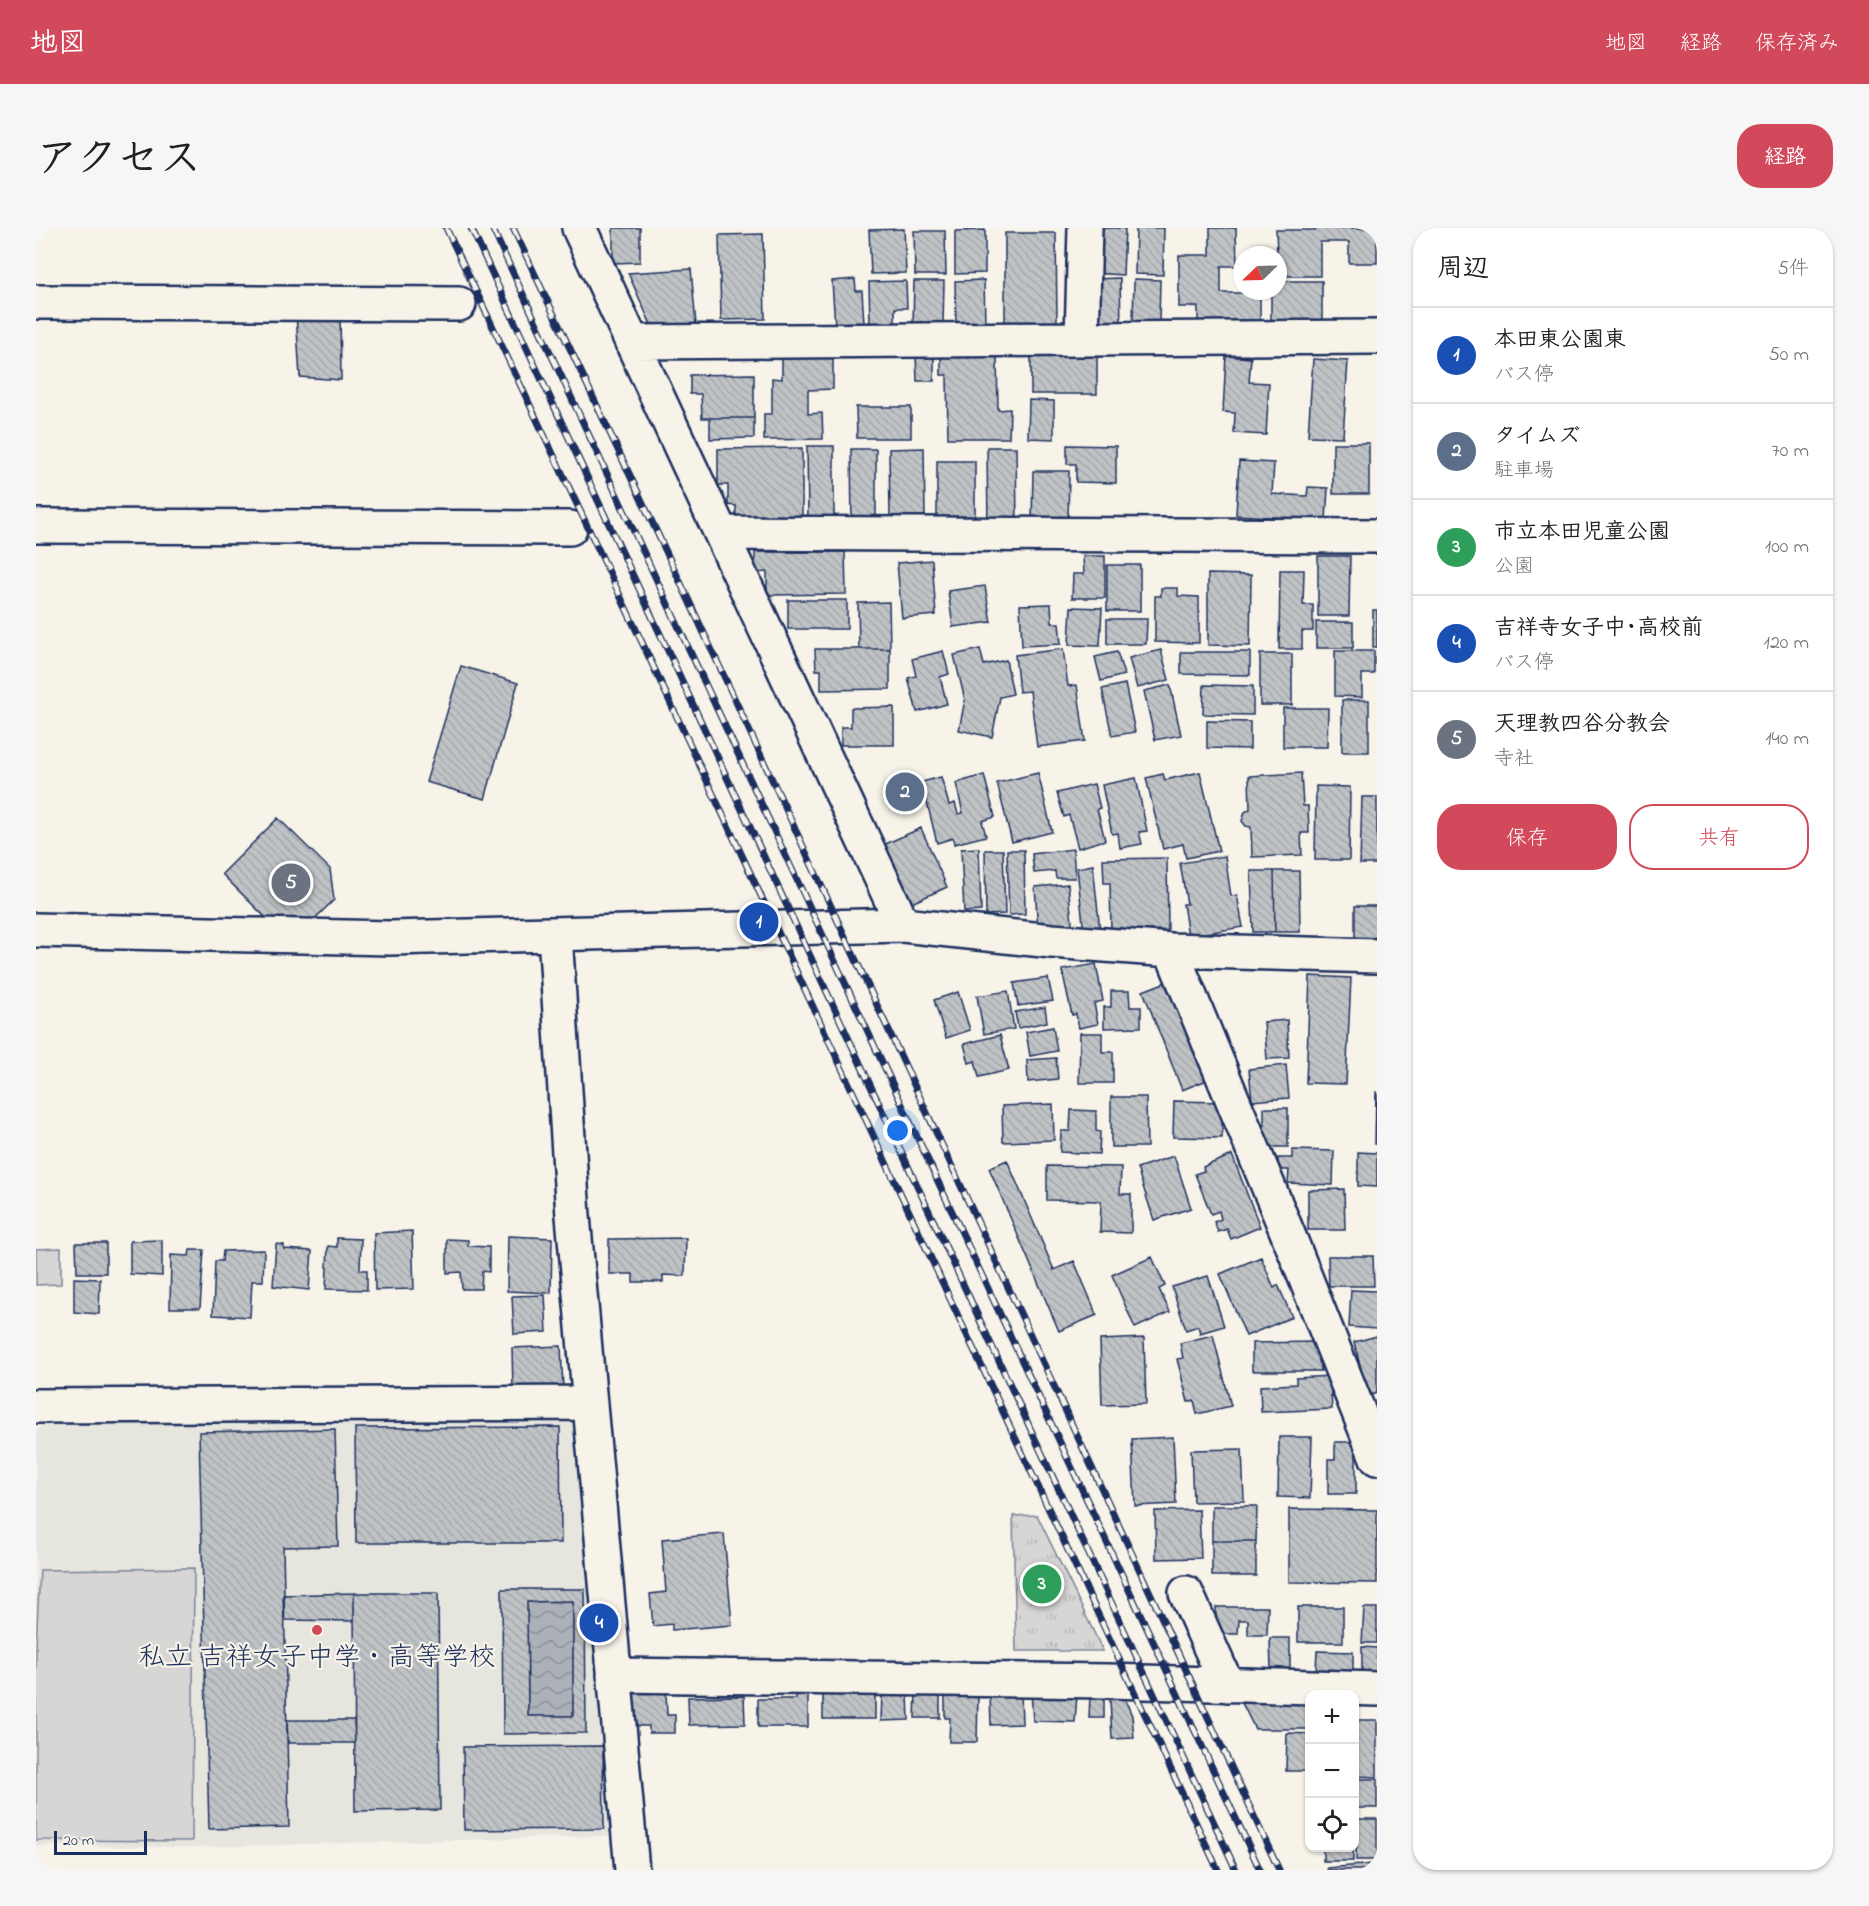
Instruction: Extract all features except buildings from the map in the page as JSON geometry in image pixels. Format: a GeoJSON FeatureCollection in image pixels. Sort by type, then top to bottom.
{"type":"FeatureCollection","features":[{"type":"Feature","properties":{"kind":"street"},"geometry":{"type":"LineString","coordinates":[[579,228],[634,342],[903,925]]}},
{"type":"Feature","properties":{"kind":"street"},"geometry":{"type":"LineString","coordinates":[[1082,339],[1085,228]]}},
{"type":"Feature","properties":{"kind":"street"},"geometry":{"type":"LineString","coordinates":[[36,302],[459,304]]}},
{"type":"Feature","properties":{"kind":"street"},"geometry":{"type":"LineString","coordinates":[[634,342],[1377,337]]}},
{"type":"Feature","properties":{"kind":"street"},"geometry":{"type":"LineString","coordinates":[[36,526],[570,528]]}},
{"type":"Feature","properties":{"kind":"street"},"geometry":{"type":"LineString","coordinates":[[721,533],[1377,536]]}},
{"type":"Feature","properties":{"kind":"street"},"geometry":{"type":"LineString","coordinates":[[36,930],[390,938],[903,925],[1052,941],[1172,950],[1377,956]]}},
{"type":"Feature","properties":{"kind":"street"},"geometry":{"type":"LineString","coordinates":[[555,934],[573,1216],[632,1870]]}},
{"type":"Feature","properties":{"kind":"street"},"geometry":{"type":"LineString","coordinates":[[1172,950],[1377,1458]]}},
{"type":"Feature","properties":{"kind":"street"},"geometry":{"type":"LineString","coordinates":[[36,1406],[589,1403]]}},
{"type":"Feature","properties":{"kind":"street"},"geometry":{"type":"LineString","coordinates":[[1186,1593],[1227,1685]]}},
{"type":"Feature","properties":{"kind":"street"},"geometry":{"type":"LineString","coordinates":[[614,1675],[1109,1681],[1377,1689]]}},
{"type":"Feature","properties":{"kind":"shaded area","name":"私立 吉祥女子中学・高等学校"},"geometry":{"type":"Polygon","coordinates":[[[569,1412],[579,1422],[614,1828],[608,1836],[196,1847],[36,1846],[36,1432],[47,1418],[569,1412]]]}},
{"type":"Feature","properties":{"kind":"green space"},"geometry":{"type":"Polygon","coordinates":[[[61,1248],[61,1284],[36,1285],[36,1249],[61,1248]]]}},
{"type":"Feature","properties":{"kind":"green space"},"geometry":{"type":"Polygon","coordinates":[[[1037,1515],[1103,1651],[1016,1651],[1013,1516],[1037,1515]]]}},
{"type":"Feature","properties":{"kind":"green space"},"geometry":{"type":"Polygon","coordinates":[[[194,1568],[192,1841],[36,1840],[36,1645],[40,1570],[194,1568]]]}},
{"type":"Feature","properties":{"kind":"water"},"geometry":{"type":"Polygon","coordinates":[[[573,1601],[573,1716],[528,1716],[527,1602],[573,1601]]]}},
{"type":"Feature","properties":{"kind":"railway"},"geometry":{"type":"LineString","coordinates":[[446,228],[1218,1870]]}},
{"type":"Feature","properties":{"kind":"railway"},"geometry":{"type":"LineString","coordinates":[[471,228],[1236,1870]]}},
{"type":"Feature","properties":{"kind":"railway"},"geometry":{"type":"LineString","coordinates":[[492,228],[1260,1870]]}},
{"type":"Feature","properties":{"kind":"railway"},"geometry":{"type":"LineString","coordinates":[[513,228],[670,560],[1279,1870]]}},
{"type":"Feature","properties":{"kind":"place","name":"タイムズ"},"geometry":{"type":"Point","coordinates":[905,792]}},
{"type":"Feature","properties":{"kind":"place","name":"天理教四谷分教会"},"geometry":{"type":"Point","coordinates":[291,883]}},
{"type":"Feature","properties":{"kind":"place","name":"本田東公園東"},"geometry":{"type":"Point","coordinates":[759,922]}},
{"type":"Feature","properties":{"kind":"place","name":"市立本田児童公園"},"geometry":{"type":"Point","coordinates":[1042,1584]}},
{"type":"Feature","properties":{"kind":"place","name":"吉祥寺女子中･高校前"},"geometry":{"type":"Point","coordinates":[599,1623]}},
{"type":"Feature","properties":{"kind":"place","name":"私立 吉祥女子中学・高等学校"},"geometry":{"type":"Point","coordinates":[317,1630]}}]}
